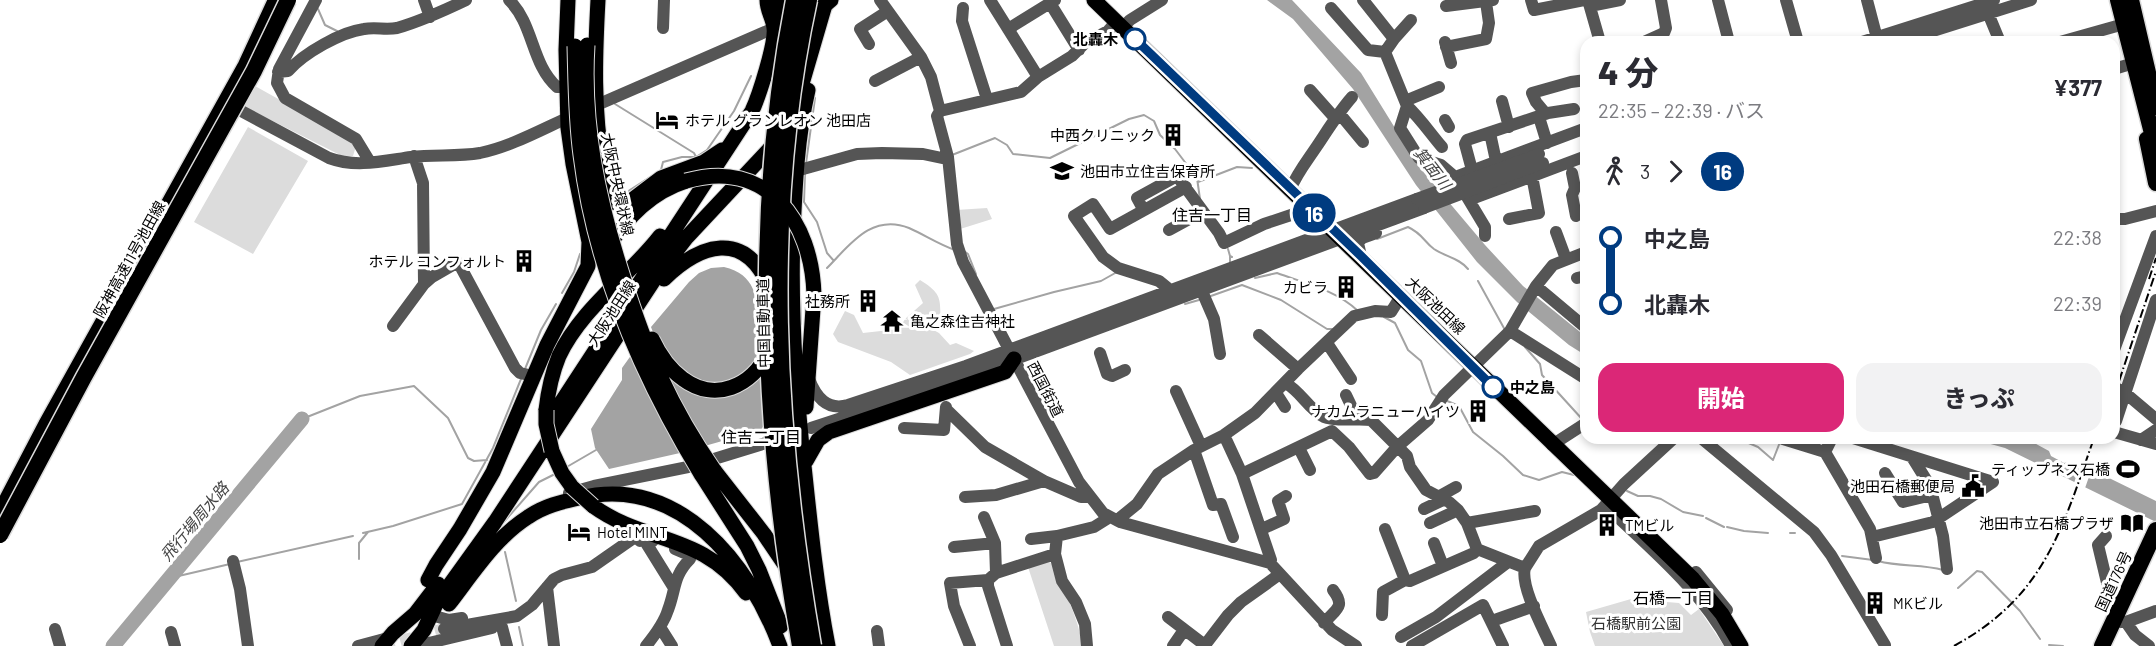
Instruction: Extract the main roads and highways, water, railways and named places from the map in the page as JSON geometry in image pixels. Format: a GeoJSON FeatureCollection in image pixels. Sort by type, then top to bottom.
{"type":"FeatureCollection","features":[{"type":"Feature","properties":{"kind":"highway","name":"阪神高速11号池田線"},"geometry":{"type":"LineString","coordinates":[[0,513],[46,425],[245,67],[276,0]]}},
{"type":"Feature","properties":{"kind":"highway","name":"阪神高速11号池田線"},"geometry":{"type":"LineString","coordinates":[[0,535],[84,377],[254,71],[288,0]]}},
{"type":"Feature","properties":{"kind":"highway"},"geometry":{"type":"LineString","coordinates":[[775,28],[780,0]]}},
{"type":"Feature","properties":{"kind":"highway","name":"中国自動車道"},"geometry":{"type":"LineString","coordinates":[[794,0],[783,58],[770,169],[766,293],[778,490],[800,646]]}},
{"type":"Feature","properties":{"kind":"highway","name":"中国自動車道"},"geometry":{"type":"LineString","coordinates":[[809,0],[789,117],[780,219],[779,292],[781,366],[790,477],[804,594],[823,645]]}},
{"type":"Feature","properties":{"kind":"highway"},"geometry":{"type":"LineString","coordinates":[[2118,0],[2124,24],[2140,60],[2156,107]]}},
{"type":"Feature","properties":{"kind":"highway"},"geometry":{"type":"LineString","coordinates":[[2131,0],[2140,60],[2149,92],[2156,149]]}},
{"type":"Feature","properties":{"kind":"highway"},"geometry":{"type":"LineString","coordinates":[[2149,92],[2144,123],[2156,183]]}},
{"type":"Feature","properties":{"kind":"highway","name":"国道176号"},"geometry":{"type":"LineString","coordinates":[[2102,646],[2156,530]]}},
{"type":"Feature","properties":{"kind":"main road"},"geometry":{"type":"LineString","coordinates":[[428,580],[493,472],[533,376],[585,273],[589,258],[589,242],[573,164],[567,118],[568,0]]}},
{"type":"Feature","properties":{"kind":"main road","name":"大阪中央環状線"},"geometry":{"type":"LineString","coordinates":[[578,0],[589,137],[605,222],[641,334],[680,418],[759,570],[787,646]]}},
{"type":"Feature","properties":{"kind":"main road","name":"大阪中央環状線"},"geometry":{"type":"LineString","coordinates":[[590,0],[581,45],[576,109],[588,201],[623,316],[649,379],[675,431],[780,557],[809,605],[823,645]]}},
{"type":"Feature","properties":{"kind":"main road"},"geometry":{"type":"LineString","coordinates":[[598,0],[595,66],[597,105],[604,173],[610,199],[616,204],[628,203],[661,178],[704,162],[728,146]]}},
{"type":"Feature","properties":{"kind":"main road","name":"大阪池田線"},"geometry":{"type":"LineString","coordinates":[[387,639],[415,614],[506,488],[756,103],[775,28],[767,8],[767,0]]}},
{"type":"Feature","properties":{"kind":"main road","name":"大阪池田線"},"geometry":{"type":"LineString","coordinates":[[1094,0],[1361,256],[1473,368],[1701,588],[1722,614],[1740,646]]}},
{"type":"Feature","properties":{"kind":"main road"},"geometry":{"type":"LineString","coordinates":[[823,645],[792,337],[799,135],[830,1]]}},
{"type":"Feature","properties":{"kind":"main road","name":"大阪池田線"},"geometry":{"type":"LineString","coordinates":[[411,646],[424,641],[436,604],[495,522],[656,277],[707,214],[783,134],[796,104],[830,1]]}},
{"type":"Feature","properties":{"kind":"main road"},"geometry":{"type":"LineString","coordinates":[[387,639],[428,580],[453,550],[485,499],[562,328],[608,247],[631,217],[669,187],[686,181],[715,176],[736,178],[759,186],[780,200],[795,219],[807,246],[814,295],[807,376],[805,467]]}},
{"type":"Feature","properties":{"kind":"main road"},"geometry":{"type":"LineString","coordinates":[[696,197],[684,205],[658,239],[568,340],[552,377],[546,410],[546,428],[552,451],[562,473],[572,487],[593,506],[616,521],[681,543],[712,560],[741,587],[758,612],[774,646]]}},
{"type":"Feature","properties":{"kind":"main road"},"geometry":{"type":"LineString","coordinates":[[566,413],[599,375],[644,305],[663,279],[688,258],[706,250],[721,248],[738,252],[752,260],[770,287],[774,308],[773,331],[768,353],[760,368],[751,378],[727,389],[704,389],[681,378],[666,362],[653,341],[617,248],[605,222]]}},
{"type":"Feature","properties":{"kind":"main road"},"geometry":{"type":"LineString","coordinates":[[805,467],[818,440],[829,432],[1005,372],[1012,354]]}},
{"type":"Feature","properties":{"kind":"main road"},"geometry":{"type":"LineString","coordinates":[[424,641],[441,623],[502,537],[528,517],[549,505],[593,495],[618,495],[653,502],[686,517],[710,535],[735,562],[756,595],[780,646]]}},
{"type":"Feature","properties":{"kind":"waterway"},"geometry":{"type":"LineString","coordinates":[[318,9],[325,25],[337,31]]}},
{"type":"Feature","properties":{"kind":"waterway"},"geometry":{"type":"LineString","coordinates":[[619,197],[661,170],[663,162],[682,157],[696,157],[707,150],[734,111],[751,76]]}},
{"type":"Feature","properties":{"kind":"waterway"},"geometry":{"type":"LineString","coordinates":[[806,163],[815,98]]}},
{"type":"Feature","properties":{"kind":"waterway"},"geometry":{"type":"LineString","coordinates":[[615,104],[694,153],[696,157]]}},
{"type":"Feature","properties":{"kind":"waterway"},"geometry":{"type":"LineString","coordinates":[[952,155],[995,138],[1007,145],[1013,154],[1050,158],[1129,119],[1144,115],[1154,121],[1160,135],[1175,149],[1197,178],[1200,199]]}},
{"type":"Feature","properties":{"kind":"waterway"},"geometry":{"type":"LineString","coordinates":[[1198,182],[1237,167],[1252,168]]}},
{"type":"Feature","properties":{"kind":"waterway"},"geometry":{"type":"LineString","coordinates":[[805,173],[804,202],[817,222],[827,253],[834,261]]}},
{"type":"Feature","properties":{"kind":"waterway"},"geometry":{"type":"LineString","coordinates":[[1311,199],[1324,204],[1332,216]]}},
{"type":"Feature","properties":{"kind":"waterway"},"geometry":{"type":"LineString","coordinates":[[827,268],[862,234],[883,225],[909,228],[955,250]]}},
{"type":"Feature","properties":{"kind":"waterway"},"geometry":{"type":"LineString","coordinates":[[1377,239],[1408,227],[1417,232],[1434,249],[1461,262],[1468,269]]}},
{"type":"Feature","properties":{"kind":"waterway"},"geometry":{"type":"LineString","coordinates":[[1228,249],[1232,257]]}},
{"type":"Feature","properties":{"kind":"waterway"},"geometry":{"type":"LineString","coordinates":[[964,251],[968,254],[976,274]]}},
{"type":"Feature","properties":{"kind":"waterway"},"geometry":{"type":"LineString","coordinates":[[562,293],[582,253]]}},
{"type":"Feature","properties":{"kind":"waterway"},"geometry":{"type":"LineString","coordinates":[[1230,256],[1230,263]]}},
{"type":"Feature","properties":{"kind":"waterway"},"geometry":{"type":"LineString","coordinates":[[994,309],[1101,281],[1117,272]]}},
{"type":"Feature","properties":{"kind":"waterway"},"geometry":{"type":"LineString","coordinates":[[1255,278],[1277,273],[1330,292],[1358,311]]}},
{"type":"Feature","properties":{"kind":"waterway"},"geometry":{"type":"LineString","coordinates":[[1478,281],[1505,330]]}},
{"type":"Feature","properties":{"kind":"waterway"},"geometry":{"type":"LineString","coordinates":[[1208,297],[1242,285],[1281,300],[1327,329],[1332,329]]}},
{"type":"Feature","properties":{"kind":"waterway"},"geometry":{"type":"LineString","coordinates":[[799,326],[801,324],[800,294]]}},
{"type":"Feature","properties":{"kind":"waterway"},"geometry":{"type":"LineString","coordinates":[[1185,304],[1199,300]]}},
{"type":"Feature","properties":{"kind":"waterway"},"geometry":{"type":"LineString","coordinates":[[525,369],[541,330],[556,304]]}},
{"type":"Feature","properties":{"kind":"waterway"},"geometry":{"type":"LineString","coordinates":[[1384,317],[1395,323],[1408,350],[1421,361],[1432,393],[1437,397]]}},
{"type":"Feature","properties":{"kind":"waterway"},"geometry":{"type":"LineString","coordinates":[[1525,347],[1540,364],[1542,375],[1580,417]]}},
{"type":"Feature","properties":{"kind":"waterway"},"geometry":{"type":"LineString","coordinates":[[363,533],[462,504],[493,448],[521,379]]}},
{"type":"Feature","properties":{"kind":"waterway"},"geometry":{"type":"LineString","coordinates":[[302,419],[360,396],[414,386],[448,418],[468,458],[474,461],[487,460]]}},
{"type":"Feature","properties":{"kind":"waterway"},"geometry":{"type":"LineString","coordinates":[[1445,400],[1459,406],[1473,432],[1523,475],[1539,480],[1562,472],[1574,475]]}},
{"type":"Feature","properties":{"kind":"waterway","name":"飛行場周水路"},"geometry":{"type":"LineString","coordinates":[[113,646],[302,419]]}},
{"type":"Feature","properties":{"kind":"waterway"},"geometry":{"type":"LineString","coordinates":[[1751,444],[1773,460],[1779,444]]}},
{"type":"Feature","properties":{"kind":"waterway"},"geometry":{"type":"LineString","coordinates":[[565,468],[596,450]]}},
{"type":"Feature","properties":{"kind":"waterway"},"geometry":{"type":"LineString","coordinates":[[503,523],[539,482],[555,474]]}},
{"type":"Feature","properties":{"kind":"waterway"},"geometry":{"type":"LineString","coordinates":[[1627,491],[1638,496],[1661,499],[1683,512],[1703,516]]}},
{"type":"Feature","properties":{"kind":"waterway"},"geometry":{"type":"LineString","coordinates":[[1706,518],[1724,527]]}},
{"type":"Feature","properties":{"kind":"waterway"},"geometry":{"type":"LineString","coordinates":[[1727,527],[1768,533]]}},
{"type":"Feature","properties":{"kind":"waterway"},"geometry":{"type":"LineString","coordinates":[[359,559],[359,543],[368,532]]}},
{"type":"Feature","properties":{"kind":"waterway"},"geometry":{"type":"LineString","coordinates":[[1790,533],[1795,533]]}},
{"type":"Feature","properties":{"kind":"waterway"},"geometry":{"type":"LineString","coordinates":[[237,562],[353,536]]}},
{"type":"Feature","properties":{"kind":"waterway"},"geometry":{"type":"LineString","coordinates":[[505,552],[516,601]]}},
{"type":"Feature","properties":{"kind":"waterway"},"geometry":{"type":"LineString","coordinates":[[1842,556],[1873,560]]}},
{"type":"Feature","properties":{"kind":"waterway"},"geometry":{"type":"LineString","coordinates":[[1878,561],[1943,570]]}},
{"type":"Feature","properties":{"kind":"waterway"},"geometry":{"type":"LineString","coordinates":[[170,578],[230,564]]}},
{"type":"Feature","properties":{"kind":"waterway"},"geometry":{"type":"LineString","coordinates":[[1958,588],[1977,571],[1982,572],[2020,611],[2040,639]]}},
{"type":"Feature","properties":{"kind":"waterway"},"geometry":{"type":"LineString","coordinates":[[519,627],[523,646]]}},
{"type":"Feature","properties":{"kind":"waterway"},"geometry":{"type":"LineString","coordinates":[[2049,645],[2063,646]]}},
{"type":"Feature","properties":{"kind":"tunnel"},"geometry":{"type":"LineString","coordinates":[[383,646],[444,629]]}},
{"type":"Feature","properties":{"kind":"railway"},"geometry":{"type":"LineString","coordinates":[[2149,279],[2156,258]]}},
{"type":"Feature","properties":{"kind":"railway"},"geometry":{"type":"LineString","coordinates":[[2120,378],[2156,271]]}},
{"type":"Feature","properties":{"kind":"railway"},"geometry":{"type":"LineString","coordinates":[[1954,646],[1985,626],[2010,605],[2030,582],[2060,531],[2092,444]]}},
{"type":"Feature","properties":{"kind":"place","name":"北轟木"},"geometry":{"type":"Point","coordinates":[1135,39]}},
{"type":"Feature","properties":{"kind":"place","name":"ホテル グランレオン 池田店"},"geometry":{"type":"Point","coordinates":[667,120]}},
{"type":"Feature","properties":{"kind":"place","name":"中西クリニック"},"geometry":{"type":"Point","coordinates":[1173,135]}},
{"type":"Feature","properties":{"kind":"place","name":"池田市立住吉保育所"},"geometry":{"type":"Point","coordinates":[1062,171]}},
{"type":"Feature","properties":{"kind":"place","name":"ホテル コンフォルト"},"geometry":{"type":"Point","coordinates":[524,261]}},
{"type":"Feature","properties":{"kind":"place","name":"カビラ"},"geometry":{"type":"Point","coordinates":[1346,287]}},
{"type":"Feature","properties":{"kind":"place","name":"社務所"},"geometry":{"type":"Point","coordinates":[868,301]}},
{"type":"Feature","properties":{"kind":"place","name":"亀之森住吉神社"},"geometry":{"type":"Point","coordinates":[892,321]}},
{"type":"Feature","properties":{"kind":"place","name":"中之島"},"geometry":{"type":"Point","coordinates":[1493,387]}},
{"type":"Feature","properties":{"kind":"place","name":"ナカムラニューハイツ"},"geometry":{"type":"Point","coordinates":[1478,411]}},
{"type":"Feature","properties":{"kind":"place","name":"ティップネス石橋"},"geometry":{"type":"Point","coordinates":[2128,469]}},
{"type":"Feature","properties":{"kind":"place","name":"池田石橋郵便局"},"geometry":{"type":"Point","coordinates":[1973,486]}},
{"type":"Feature","properties":{"kind":"place","name":"池田市立石橋プラザ"},"geometry":{"type":"Point","coordinates":[2132,523]}},
{"type":"Feature","properties":{"kind":"place","name":"TMビル"},"geometry":{"type":"Point","coordinates":[1607,525]}},
{"type":"Feature","properties":{"kind":"place","name":"Hotel MINT"},"geometry":{"type":"Point","coordinates":[579,532]}},
{"type":"Feature","properties":{"kind":"place","name":"MKビル"},"geometry":{"type":"Point","coordinates":[1875,603]}},
{"type":"Feature","properties":{"kind":"district","name":"住吉一丁目"},"geometry":{"type":"Point","coordinates":[1212,214]}},
{"type":"Feature","properties":{"kind":"district","name":"住吉二丁目"},"geometry":{"type":"Point","coordinates":[761,436]}},
{"type":"Feature","properties":{"kind":"district","name":"石橋一丁目"},"geometry":{"type":"Point","coordinates":[1673,597]}},
{"type":"Feature","properties":{"kind":"water label","name":"箕面川"},"geometry":{"type":"Point","coordinates":[1433,168]}},
{"type":"Feature","properties":{"kind":"park label","name":"石橋駅前公園"},"geometry":{"type":"Point","coordinates":[1636,623]}}]}
